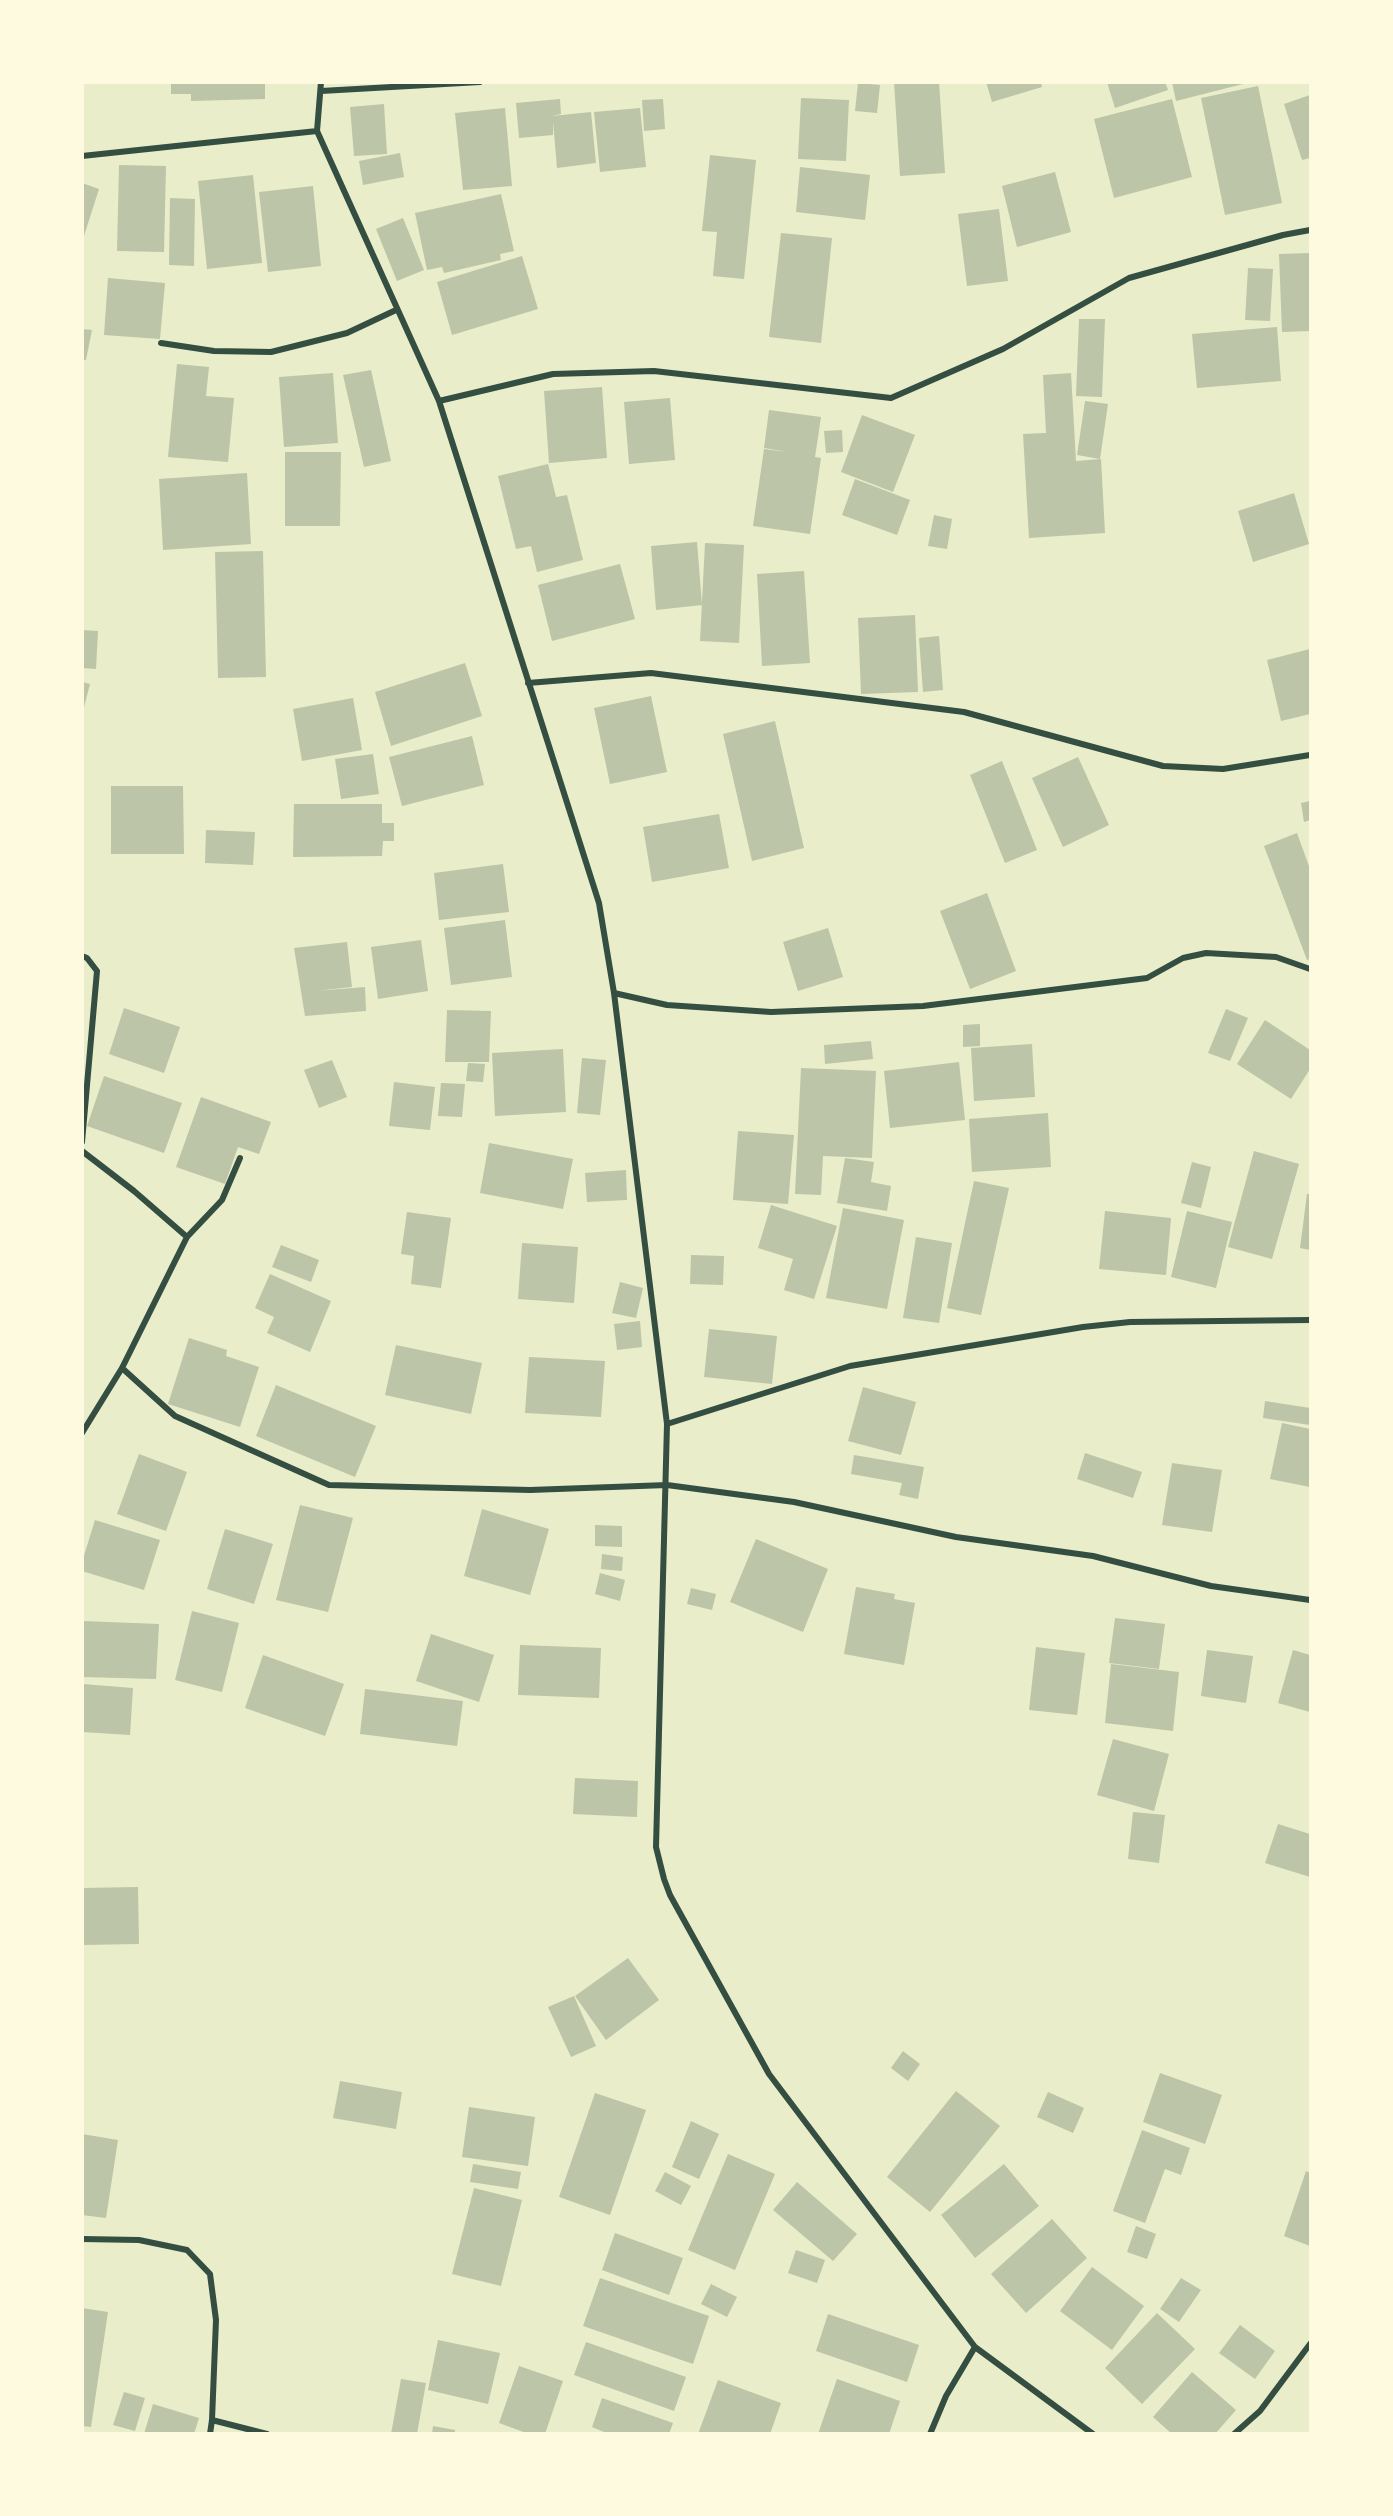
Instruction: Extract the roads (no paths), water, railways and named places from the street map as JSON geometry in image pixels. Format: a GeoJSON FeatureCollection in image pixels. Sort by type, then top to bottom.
{"type":"FeatureCollection","features":[{"type":"Feature","properties":{"kind":"street"},"geometry":{"type":"LineString","coordinates":[[321,82],[317,131],[439,401],[599,903],[614,993],[667,1424],[656,1847],[664,1879],[670,1895],[770,2074],[975,2347],[1093,2433]]}},
{"type":"Feature","properties":{"kind":"street"},"geometry":{"type":"LineString","coordinates":[[321,91],[480,82]]}},
{"type":"Feature","properties":{"kind":"street"},"geometry":{"type":"LineString","coordinates":[[82,156],[317,131]]}},
{"type":"Feature","properties":{"kind":"street"},"geometry":{"type":"LineString","coordinates":[[439,401],[553,374],[654,371],[891,398],[1003,349],[1129,278],[1283,235],[1311,230]]}},
{"type":"Feature","properties":{"kind":"street"},"geometry":{"type":"LineString","coordinates":[[161,343],[214,351],[271,352],[347,333],[396,310]]}},
{"type":"Feature","properties":{"kind":"street"},"geometry":{"type":"LineString","coordinates":[[528,683],[651,673],[964,712],[1162,766],[1223,769],[1311,755]]}},
{"type":"Feature","properties":{"kind":"street"},"geometry":{"type":"LineString","coordinates":[[614,993],[667,1005],[771,1012],[923,1006],[1147,978],[1184,958],[1206,953],[1276,957],[1311,969]]}},
{"type":"Feature","properties":{"kind":"street"},"geometry":{"type":"LineString","coordinates":[[82,956],[87,958],[97,971],[82,1142]]}},
{"type":"Feature","properties":{"kind":"street"},"geometry":{"type":"LineString","coordinates":[[82,1151],[134,1191],[187,1237]]}},
{"type":"Feature","properties":{"kind":"street"},"geometry":{"type":"LineString","coordinates":[[82,1433],[122,1368],[187,1237],[222,1200],[240,1158]]}},
{"type":"Feature","properties":{"kind":"street"},"geometry":{"type":"LineString","coordinates":[[667,1424],[850,1366],[1083,1327],[1130,1322],[1311,1320]]}},
{"type":"Feature","properties":{"kind":"street"},"geometry":{"type":"LineString","coordinates":[[122,1368],[175,1416],[329,1485],[530,1490],[667,1485],[794,1502],[956,1537],[1093,1556],[1211,1586],[1311,1600]]}},
{"type":"Feature","properties":{"kind":"street"},"geometry":{"type":"LineString","coordinates":[[82,2239],[139,2240],[187,2250],[210,2274],[216,2320],[210,2433]]}},
{"type":"Feature","properties":{"kind":"street"},"geometry":{"type":"LineString","coordinates":[[1234,2433],[1260,2411],[1311,2344]]}},
{"type":"Feature","properties":{"kind":"street"},"geometry":{"type":"LineString","coordinates":[[930,2433],[946,2396],[975,2347]]}},
{"type":"Feature","properties":{"kind":"street"},"geometry":{"type":"LineString","coordinates":[[212,2420],[267,2433]]}}]}
